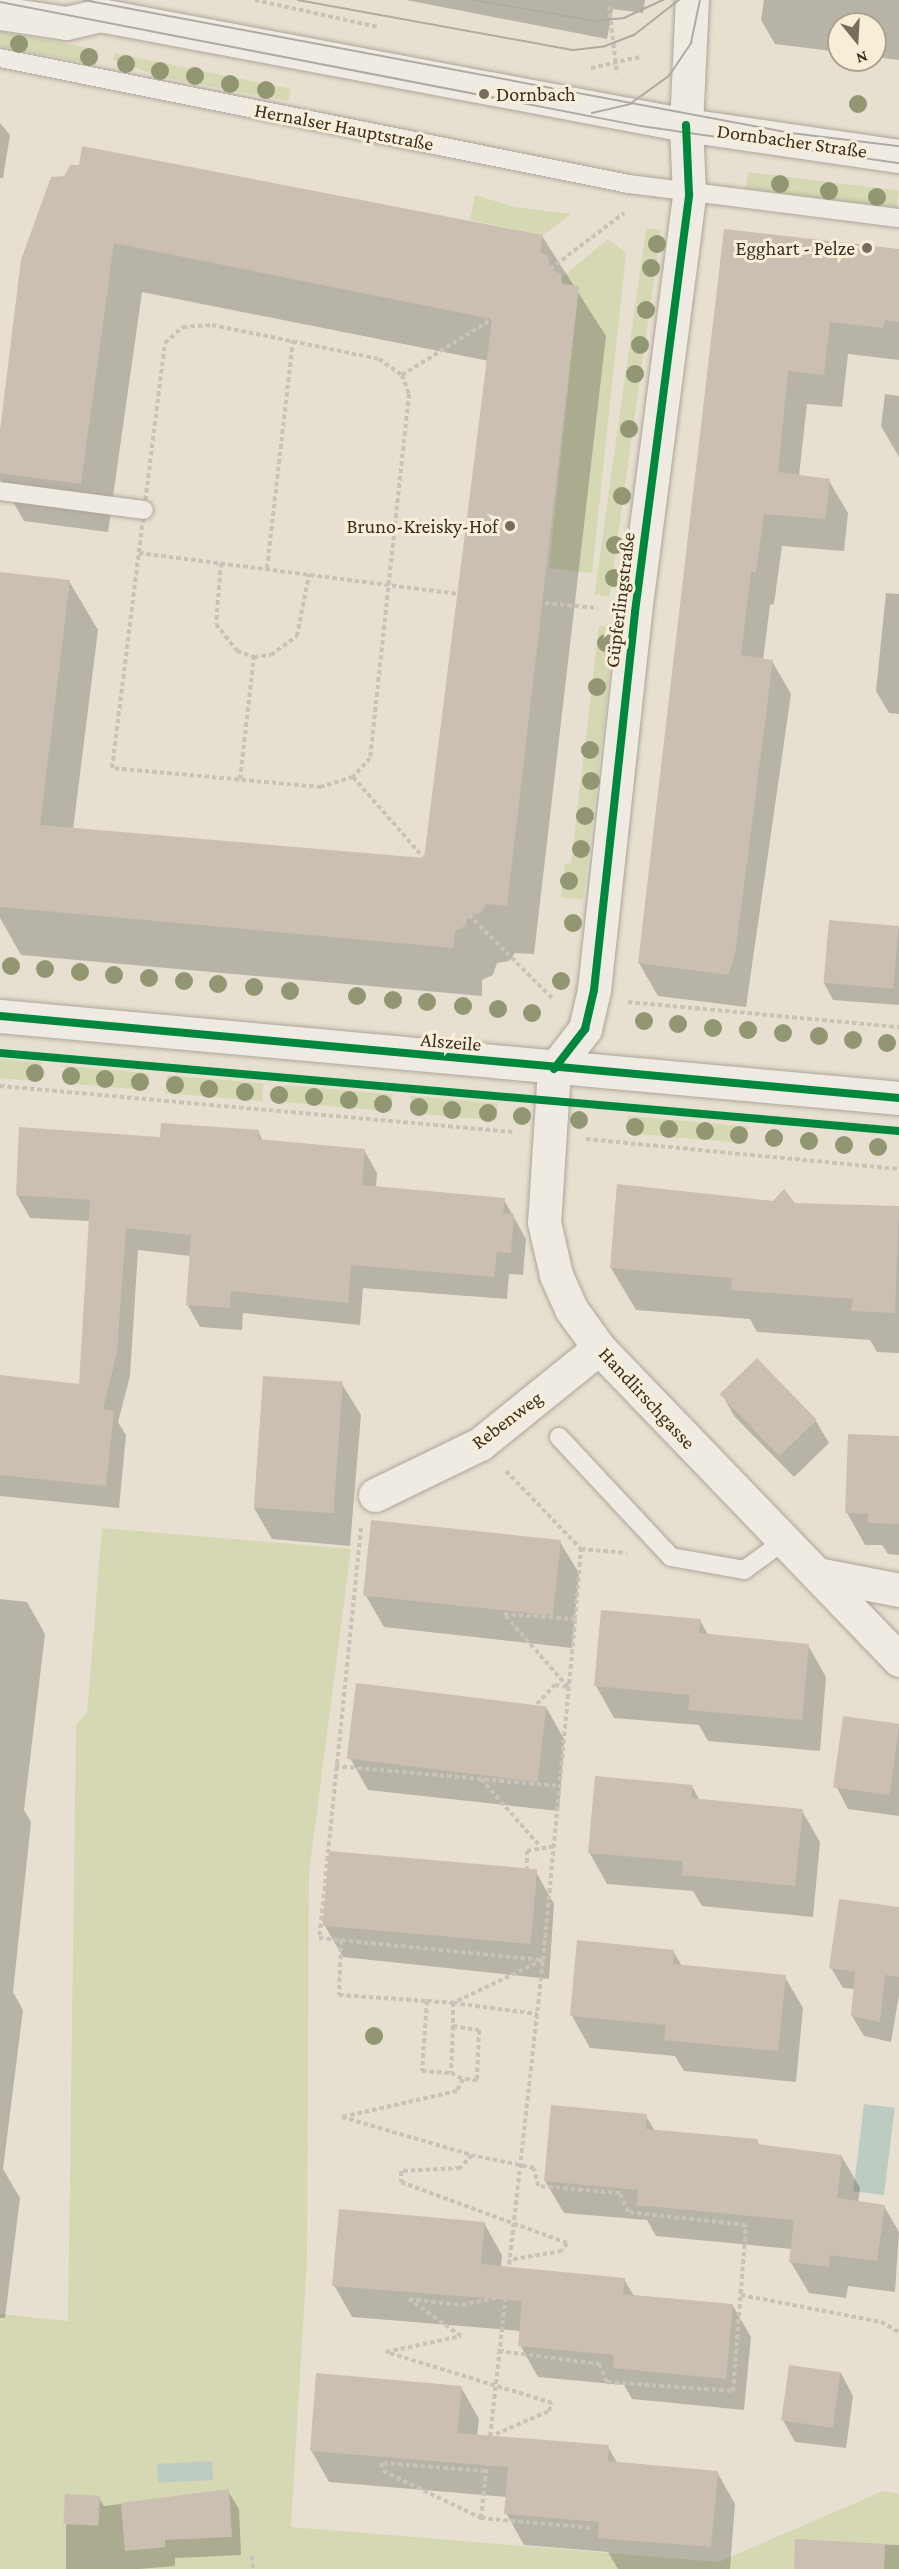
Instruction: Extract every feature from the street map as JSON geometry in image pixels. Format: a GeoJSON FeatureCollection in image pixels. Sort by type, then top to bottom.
{"type":"FeatureCollection","features":[{"type":"Feature","properties":{"kind":"street","name":"Güpferlingstraße"},"geometry":{"type":"LineString","coordinates":[[554,1069],[585,1029],[594,990],[635,612],[689,194],[686,125],[692,0]]}},
{"type":"Feature","properties":{"kind":"street"},"geometry":{"type":"LineString","coordinates":[[0,13],[66,23],[95,5],[686,125]]}},
{"type":"Feature","properties":{"kind":"street","name":"Dornbacher Straße"},"geometry":{"type":"LineString","coordinates":[[686,125],[899,156]]}},
{"type":"Feature","properties":{"kind":"street","name":"Alszeile"},"geometry":{"type":"LineString","coordinates":[[0,1016],[554,1069],[899,1098]]}},
{"type":"Feature","properties":{"kind":"street","name":"Handlirschgasse"},"geometry":{"type":"LineString","coordinates":[[554,1069],[543,1198],[548,1246],[571,1309],[599,1348],[899,1660]]}},
{"type":"Feature","properties":{"kind":"street","name":"Rebenweg"},"geometry":{"type":"LineString","coordinates":[[375,1495],[480,1444],[599,1348]]}},
{"type":"Feature","properties":{"kind":"street"},"geometry":{"type":"LineString","coordinates":[[817,1574],[899,1590]]}},
{"type":"Feature","properties":{"kind":"lane"},"geometry":{"type":"LineString","coordinates":[[24,0],[95,5]]}},
{"type":"Feature","properties":{"kind":"lane","name":"Hernalser Hauptstraße"},"geometry":{"type":"LineString","coordinates":[[0,58],[689,194]]}},
{"type":"Feature","properties":{"kind":"lane"},"geometry":{"type":"LineString","coordinates":[[689,194],[899,218]]}},
{"type":"Feature","properties":{"kind":"lane"},"geometry":{"type":"LineString","coordinates":[[0,491],[144,510]]}},
{"type":"Feature","properties":{"kind":"lane"},"geometry":{"type":"LineString","coordinates":[[559,1437],[671,1557],[744,1570],[784,1541]]}},
{"type":"Feature","properties":{"kind":"path"},"geometry":{"type":"LineString","coordinates":[[609,6],[619,82]]}},
{"type":"Feature","properties":{"kind":"path"},"geometry":{"type":"LineString","coordinates":[[615,64],[640,57]]}},
{"type":"Feature","properties":{"kind":"path"},"geometry":{"type":"LineString","coordinates":[[550,269],[624,213]]}},
{"type":"Feature","properties":{"kind":"path"},"geometry":{"type":"LineString","coordinates":[[402,375],[492,319]]}},
{"type":"Feature","properties":{"kind":"path"},"geometry":{"type":"LineString","coordinates":[[212,325],[379,359],[402,375],[410,409],[370,758],[353,777],[321,787],[112,768],[165,343],[183,327],[212,325]]}},
{"type":"Feature","properties":{"kind":"path"},"geometry":{"type":"LineString","coordinates":[[267,568],[293,340]]}},
{"type":"Feature","properties":{"kind":"path"},"geometry":{"type":"LineString","coordinates":[[139,553],[458,594]]}},
{"type":"Feature","properties":{"kind":"path"},"geometry":{"type":"LineString","coordinates":[[221,563],[216,624],[237,651],[254,657],[271,655],[297,636],[309,574]]}},
{"type":"Feature","properties":{"kind":"path"},"geometry":{"type":"LineString","coordinates":[[545,603],[635,612]]}},
{"type":"Feature","properties":{"kind":"path"},"geometry":{"type":"LineString","coordinates":[[240,779],[254,657]]}},
{"type":"Feature","properties":{"kind":"path"},"geometry":{"type":"LineString","coordinates":[[353,777],[424,858]]}},
{"type":"Feature","properties":{"kind":"path"},"geometry":{"type":"LineString","coordinates":[[469,915],[585,1029]]}},
{"type":"Feature","properties":{"kind":"path"},"geometry":{"type":"LineString","coordinates":[[627,1001],[899,1027]]}},
{"type":"Feature","properties":{"kind":"path"},"geometry":{"type":"LineString","coordinates":[[0,1086],[899,1169]]}},
{"type":"Feature","properties":{"kind":"path"},"geometry":{"type":"LineString","coordinates":[[480,1444],[581,1549],[671,1557]]}},
{"type":"Feature","properties":{"kind":"path"},"geometry":{"type":"LineString","coordinates":[[375,1495],[363,1503],[319,1938],[543,1960]]}},
{"type":"Feature","properties":{"kind":"path"},"geometry":{"type":"LineString","coordinates":[[481,2518],[543,1960],[581,1549]]}},
{"type":"Feature","properties":{"kind":"path"},"geometry":{"type":"LineString","coordinates":[[568,1687],[504,1614],[574,1619]]}},
{"type":"Feature","properties":{"kind":"path"},"geometry":{"type":"LineString","coordinates":[[537,1704],[555,1685],[568,1687]]}},
{"type":"Feature","properties":{"kind":"path"},"geometry":{"type":"LineString","coordinates":[[335,1766],[559,1786]]}},
{"type":"Feature","properties":{"kind":"path"},"geometry":{"type":"LineString","coordinates":[[481,1779],[539,1845]]}},
{"type":"Feature","properties":{"kind":"path"},"geometry":{"type":"LineString","coordinates":[[527,1870],[528,1851],[539,1845],[554,1846]]}},
{"type":"Feature","properties":{"kind":"path"},"geometry":{"type":"LineString","coordinates":[[341,1940],[339,1995],[453,2003],[537,2014]]}},
{"type":"Feature","properties":{"kind":"path"},"geometry":{"type":"LineString","coordinates":[[453,2003],[543,1960]]}},
{"type":"Feature","properties":{"kind":"path"},"geometry":{"type":"LineString","coordinates":[[427,2001],[422,2071],[451,2073],[463,2079],[477,2080],[479,2030],[453,2026]]}},
{"type":"Feature","properties":{"kind":"path"},"geometry":{"type":"LineString","coordinates":[[451,2073],[453,2003]]}},
{"type":"Feature","properties":{"kind":"path"},"geometry":{"type":"LineString","coordinates":[[463,2079],[457,2091],[342,2117],[472,2155],[534,2168],[538,2186],[620,2193],[628,2212],[746,2224],[733,2391],[607,2382],[599,2364],[499,2351]]}},
{"type":"Feature","properties":{"kind":"path"},"geometry":{"type":"LineString","coordinates":[[472,2155],[460,2168],[407,2167],[401,2182],[563,2238],[567,2248],[509,2260]]}},
{"type":"Feature","properties":{"kind":"path"},"geometry":{"type":"LineString","coordinates":[[741,2295],[881,2322],[899,2331]]}},
{"type":"Feature","properties":{"kind":"path"},"geometry":{"type":"LineString","coordinates":[[489,2436],[549,2411],[552,2403],[386,2352],[461,2336],[409,2299],[462,2305],[505,2296]]}},
{"type":"Feature","properties":{"kind":"path"},"geometry":{"type":"LineString","coordinates":[[485,2471],[381,2463],[383,2471],[481,2518],[591,2528]]}},
{"type":"Feature","properties":{"kind":"path"},"geometry":{"type":"LineString","coordinates":[[252,2556],[253,2569]]}},
{"type":"Feature","properties":{"kind":"green space"},"geometry":{"type":"Polygon","coordinates":[[[0,31],[98,50],[95,65],[0,46],[0,31]]]}},
{"type":"Feature","properties":{"kind":"green space"},"geometry":{"type":"Polygon","coordinates":[[[114,53],[291,89],[288,101],[157,76],[113,59],[114,53]]]}},
{"type":"Feature","properties":{"kind":"green space"},"geometry":{"type":"Polygon","coordinates":[[[748,172],[899,191],[897,207],[746,189],[748,172]]]}},
{"type":"Feature","properties":{"kind":"green space"},"geometry":{"type":"Polygon","coordinates":[[[475,195],[515,207],[571,214],[543,235],[470,220],[475,195]]]}},
{"type":"Feature","properties":{"kind":"green space"},"geometry":{"type":"Polygon","coordinates":[[[646,228],[661,230],[609,596],[595,594],[646,228]]]}},
{"type":"Feature","properties":{"kind":"green space"},"geometry":{"type":"Polygon","coordinates":[[[608,239],[626,253],[592,573],[549,568],[579,286],[562,284],[561,278],[608,239]]]}},
{"type":"Feature","properties":{"kind":"green space"},"geometry":{"type":"Polygon","coordinates":[[[599,626],[615,627],[583,900],[561,897],[565,864],[571,863],[599,626]]]}},
{"type":"Feature","properties":{"kind":"green space"},"geometry":{"type":"Polygon","coordinates":[[[0,1059],[42,1063],[40,1082],[0,1078],[0,1059]]]}},
{"type":"Feature","properties":{"kind":"green space"},"geometry":{"type":"Polygon","coordinates":[[[65,1066],[149,1073],[147,1090],[64,1083],[65,1066]]]}},
{"type":"Feature","properties":{"kind":"green space"},"geometry":{"type":"Polygon","coordinates":[[[167,1075],[264,1083],[262,1101],[165,1093],[167,1075]]]}},
{"type":"Feature","properties":{"kind":"green space"},"geometry":{"type":"Polygon","coordinates":[[[284,1085],[393,1094],[391,1111],[283,1102],[284,1085]]]}},
{"type":"Feature","properties":{"kind":"green space"},"geometry":{"type":"Polygon","coordinates":[[[411,1096],[498,1104],[496,1121],[410,1113],[411,1096]]]}},
{"type":"Feature","properties":{"kind":"green space"},"geometry":{"type":"Polygon","coordinates":[[[628,1116],[748,1126],[746,1143],[627,1133],[628,1116]]]}},
{"type":"Feature","properties":{"kind":"green space"},"geometry":{"type":"Polygon","coordinates":[[[102,1528],[351,1549],[309,1873],[307,2259],[291,2527],[719,2562],[883,2491],[899,2494],[899,2569],[0,2569],[0,2314],[68,2321],[76,1725],[87,1713],[102,1528]]]}},
{"type":"Feature","properties":{"kind":"shaded area"},"geometry":{"type":"Polygon","coordinates":[[[864,2104],[895,2108],[884,2195],[853,2191],[864,2104]]]}},
{"type":"Feature","properties":{"kind":"shaded area"},"geometry":{"type":"Polygon","coordinates":[[[212,2461],[213,2480],[158,2483],[157,2464],[212,2461]]]}},
{"type":"Feature","properties":{"kind":"building","name":"Bruno-Kreisky-Hof"},"geometry":{"type":"Polygon","coordinates":[[[82,146],[543,235],[540,252],[548,256],[550,269],[561,274],[562,284],[579,286],[507,906],[486,904],[481,913],[469,915],[465,926],[455,931],[454,948],[0,907],[0,572],[70,580],[40,825],[424,858],[492,319],[114,243],[81,484],[0,473],[0,430],[21,260],[51,177],[64,176],[70,165],[79,165],[82,146]]]}},
{"type":"Feature","properties":{"kind":"building"},"geometry":{"type":"Polygon","coordinates":[[[724,229],[899,249],[899,322],[885,320],[883,328],[830,322],[824,375],[788,371],[778,472],[830,479],[825,519],[764,514],[756,572],[751,572],[741,655],[773,660],[735,955],[728,975],[638,963],[724,229]]]}},
{"type":"Feature","properties":{"kind":"building"},"geometry":{"type":"Polygon","coordinates":[[[829,920],[899,926],[893,989],[824,983],[829,920]]]}},
{"type":"Feature","properties":{"kind":"building"},"geometry":{"type":"Polygon","coordinates":[[[161,1123],[259,1130],[258,1139],[365,1149],[362,1185],[505,1198],[503,1213],[514,1214],[511,1253],[497,1252],[494,1277],[351,1265],[348,1303],[231,1291],[230,1308],[186,1305],[191,1235],[126,1228],[117,1352],[103,1409],[114,1411],[106,1486],[0,1475],[0,1375],[79,1384],[90,1200],[16,1195],[19,1127],[160,1137],[161,1123]]]}},
{"type":"Feature","properties":{"kind":"building"},"geometry":{"type":"Polygon","coordinates":[[[617,1184],[773,1201],[784,1189],[795,1203],[899,1206],[895,1313],[851,1311],[853,1299],[731,1290],[732,1278],[610,1268],[617,1184]]]}},
{"type":"Feature","properties":{"kind":"building"},"geometry":{"type":"Polygon","coordinates":[[[757,1358],[817,1420],[779,1456],[720,1394],[757,1358]]]}},
{"type":"Feature","properties":{"kind":"building"},"geometry":{"type":"Polygon","coordinates":[[[263,1376],[343,1382],[334,1513],[254,1508],[263,1376]]]}},
{"type":"Feature","properties":{"kind":"building"},"geometry":{"type":"Polygon","coordinates":[[[848,1434],[899,1436],[899,1524],[868,1523],[868,1514],[845,1513],[848,1434]]]}},
{"type":"Feature","properties":{"kind":"building"},"geometry":{"type":"Polygon","coordinates":[[[371,1520],[561,1540],[553,1616],[363,1596],[371,1520]]]}},
{"type":"Feature","properties":{"kind":"building"},"geometry":{"type":"Polygon","coordinates":[[[601,1610],[701,1619],[699,1633],[809,1644],[802,1720],[688,1710],[690,1695],[594,1686],[601,1610]]]}},
{"type":"Feature","properties":{"kind":"building"},"geometry":{"type":"Polygon","coordinates":[[[356,1683],[547,1706],[537,1782],[347,1758],[356,1683]]]}},
{"type":"Feature","properties":{"kind":"building"},"geometry":{"type":"Polygon","coordinates":[[[843,1716],[899,1724],[889,1795],[833,1787],[843,1716]]]}},
{"type":"Feature","properties":{"kind":"building"},"geometry":{"type":"Polygon","coordinates":[[[595,1776],[693,1785],[691,1798],[803,1809],[795,1886],[682,1875],[683,1861],[588,1853],[595,1776]]]}},
{"type":"Feature","properties":{"kind":"building"},"geometry":{"type":"Polygon","coordinates":[[[329,1851],[537,1869],[531,1944],[322,1926],[329,1851]]]}},
{"type":"Feature","properties":{"kind":"building"},"geometry":{"type":"Polygon","coordinates":[[[839,1899],[899,1907],[899,1977],[885,1975],[880,2022],[851,2016],[855,1972],[829,1968],[839,1899]]]}},
{"type":"Feature","properties":{"kind":"building"},"geometry":{"type":"Polygon","coordinates":[[[577,1940],[674,1950],[673,1964],[786,1975],[778,2051],[664,2040],[666,2025],[570,2016],[577,1940]]]}},
{"type":"Feature","properties":{"kind":"building"},"geometry":{"type":"Polygon","coordinates":[[[551,2105],[647,2114],[646,2129],[758,2139],[757,2144],[842,2155],[837,2198],[885,2205],[877,2261],[830,2255],[829,2267],[789,2262],[794,2220],[637,2205],[638,2190],[544,2181],[551,2105]]]}},
{"type":"Feature","properties":{"kind":"building"},"geometry":{"type":"Polygon","coordinates":[[[339,2209],[485,2222],[481,2264],[625,2278],[623,2294],[733,2304],[726,2379],[613,2368],[614,2355],[518,2346],[522,2301],[332,2286],[339,2209]]]}},
{"type":"Feature","properties":{"kind":"building"},"geometry":{"type":"Polygon","coordinates":[[[789,2365],[840,2372],[833,2428],[781,2420],[789,2365]]]}},
{"type":"Feature","properties":{"kind":"building"},"geometry":{"type":"Polygon","coordinates":[[[316,2373],[462,2386],[457,2433],[609,2445],[608,2461],[718,2471],[711,2547],[598,2538],[599,2522],[504,2514],[508,2467],[310,2451],[316,2373]]]}},
{"type":"Feature","properties":{"kind":"building"},"geometry":{"type":"Polygon","coordinates":[[[229,2489],[232,2537],[165,2540],[165,2547],[125,2551],[121,2503],[229,2489]]]}},
{"type":"Feature","properties":{"kind":"building"},"geometry":{"type":"Polygon","coordinates":[[[65,2494],[100,2496],[98,2526],[63,2524],[65,2494]]]}},
{"type":"Feature","properties":{"kind":"building"},"geometry":{"type":"Polygon","coordinates":[[[795,2539],[885,2544],[884,2569],[794,2569],[795,2539]]]}},
{"type":"Feature","properties":{"kind":"tram line"},"geometry":{"type":"LineString","coordinates":[[84,0],[791,133],[899,146]]}},
{"type":"Feature","properties":{"kind":"tram line"},"geometry":{"type":"LineString","coordinates":[[298,0],[574,50],[605,46],[634,35],[679,0]]}},
{"type":"Feature","properties":{"kind":"tram line"},"geometry":{"type":"LineString","coordinates":[[474,0],[595,21],[624,18],[663,0]]}},
{"type":"Feature","properties":{"kind":"tram line"},"geometry":{"type":"LineString","coordinates":[[592,113],[630,104],[669,76],[691,43],[700,0]]}},
{"type":"Feature","properties":{"kind":"tram line"},"geometry":{"type":"LineString","coordinates":[[0,2],[641,126],[899,163]]}},
{"type":"Feature","properties":{"kind":"cycle path"},"geometry":{"type":"LineString","coordinates":[[554,1069],[585,1029],[594,990],[635,612],[689,194],[686,125]]}},
{"type":"Feature","properties":{"kind":"cycle path"},"geometry":{"type":"LineString","coordinates":[[0,1016],[899,1098]]}},
{"type":"Feature","properties":{"kind":"cycle path"},"geometry":{"type":"LineString","coordinates":[[0,1053],[899,1131]]}},
{"type":"Feature","properties":{"kind":"place","name":"Dornbach"},"geometry":{"type":"Point","coordinates":[484,94]}},
{"type":"Feature","properties":{"kind":"place","name":"Egghart - Pelze"},"geometry":{"type":"Point","coordinates":[867,248]}},
{"type":"Feature","properties":{"kind":"place","name":"Bruno-Kreisky-Hof"},"geometry":{"type":"Point","coordinates":[510,526]}}]}
